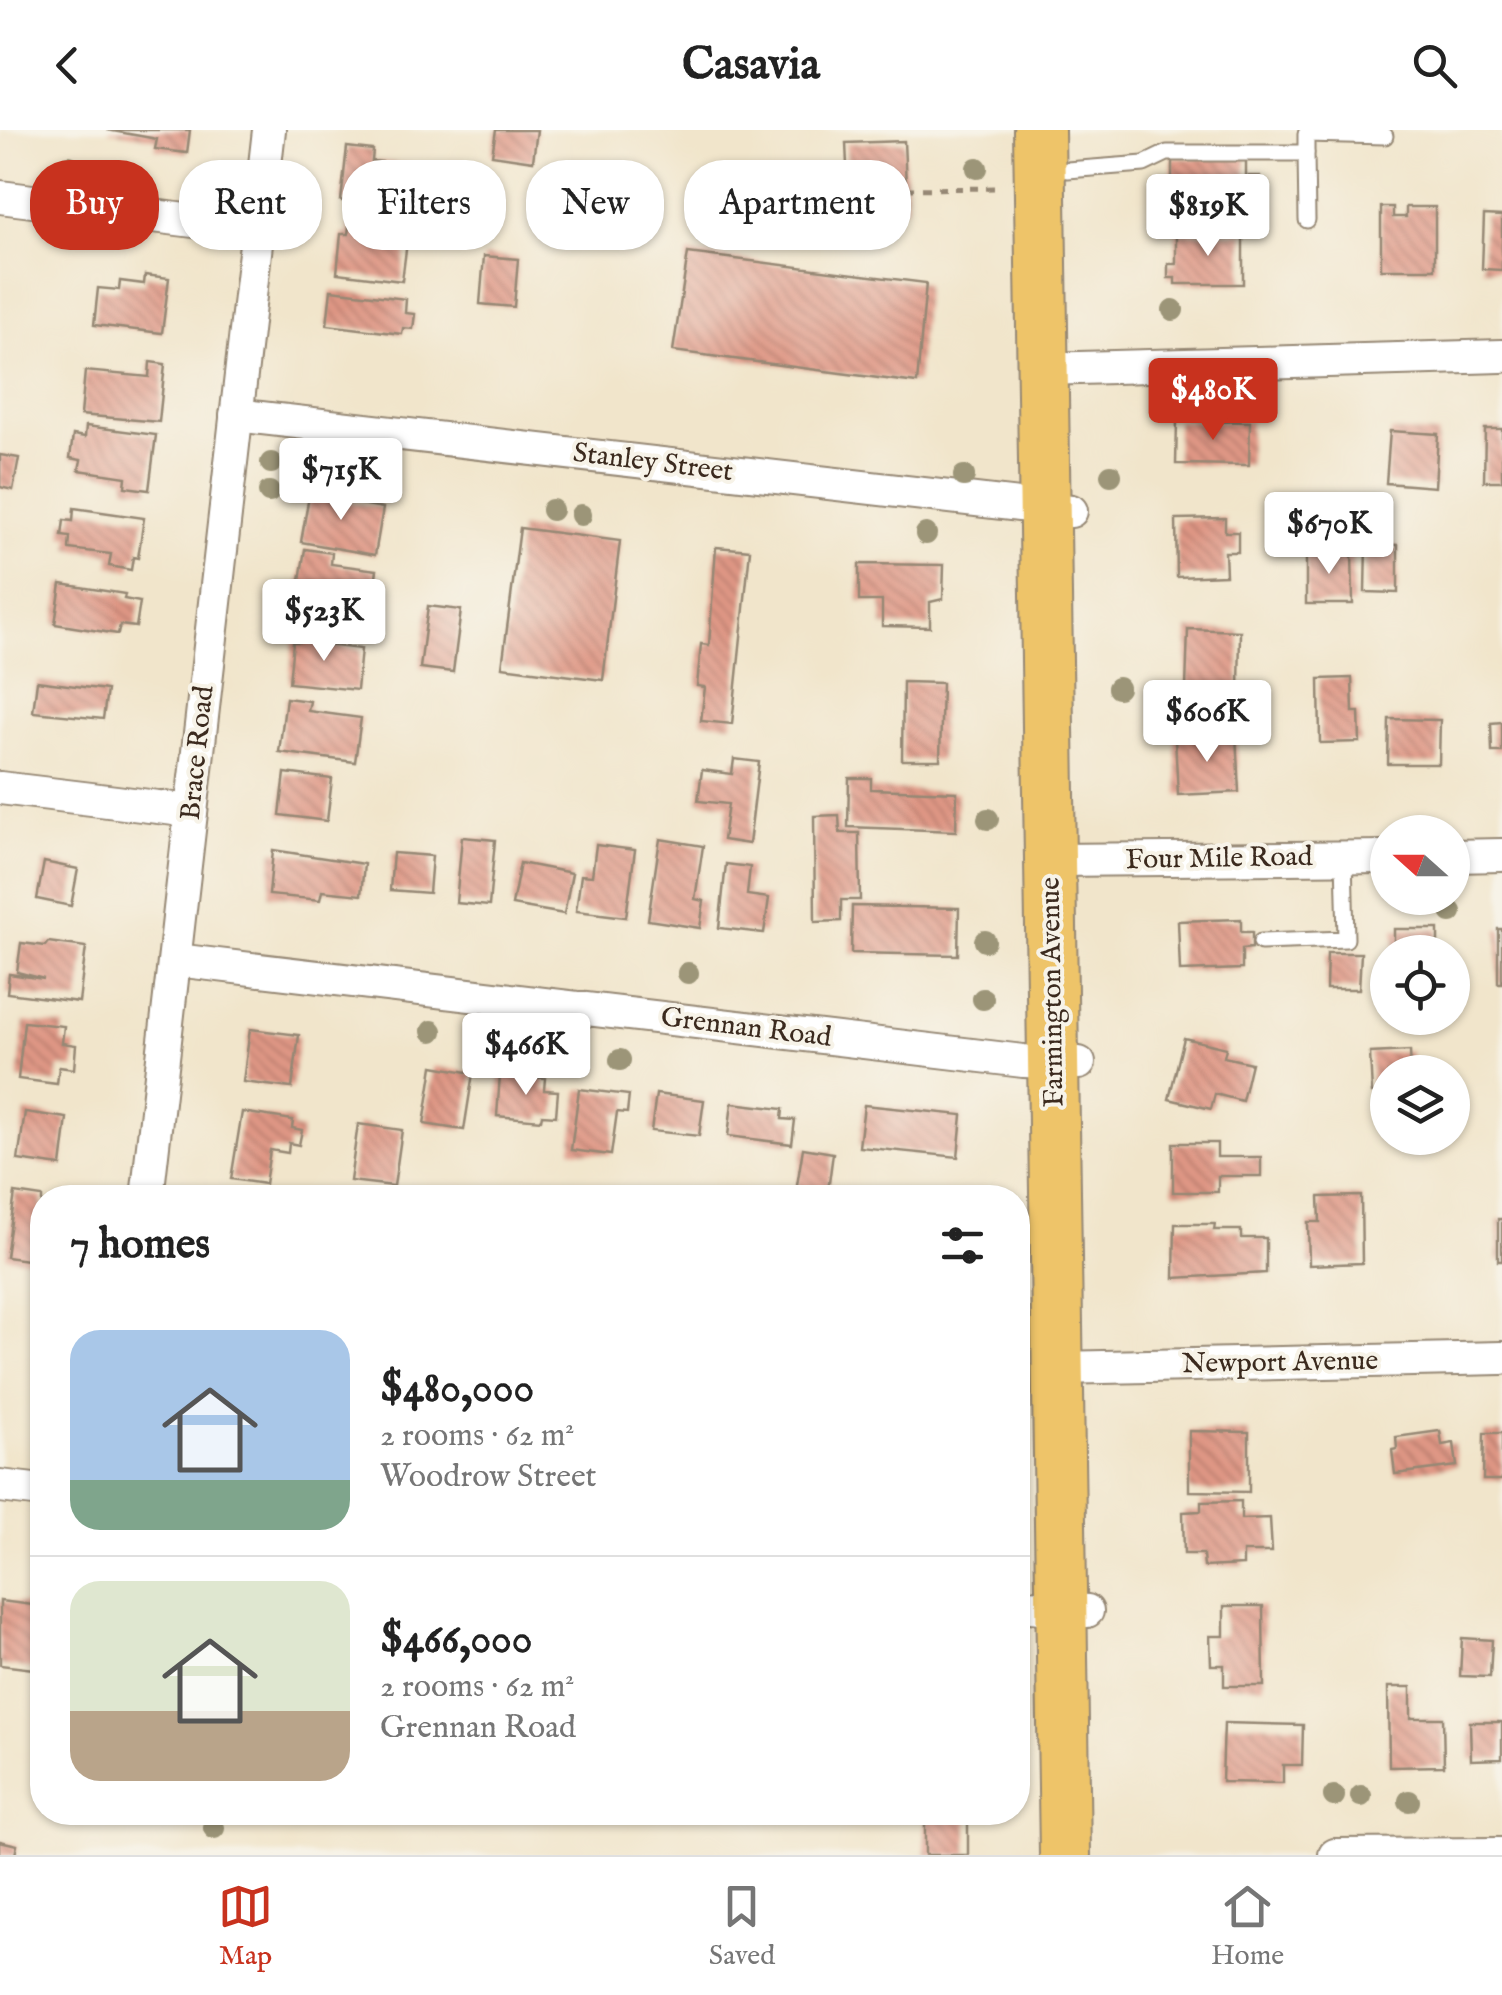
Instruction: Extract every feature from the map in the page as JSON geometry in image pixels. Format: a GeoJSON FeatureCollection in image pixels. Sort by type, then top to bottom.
{"type":"FeatureCollection","features":[{"type":"Feature","properties":{"kind":"main road","name":"Farmington Avenue"},"geometry":{"type":"LineString","coordinates":[[1058,143],[1057,510],[1071,1367],[1055,1609],[1064,1855]]}},
{"type":"Feature","properties":{"kind":"main road","name":"Farmington Avenue"},"geometry":{"type":"LineString","coordinates":[[1055,1609],[1089,1855]]}},
{"type":"Feature","properties":{"kind":"street","name":"Brace Road"},"geometry":{"type":"LineString","coordinates":[[266,160],[269,130]]}},
{"type":"Feature","properties":{"kind":"street"},"geometry":{"type":"LineString","coordinates":[[0,197],[179,219]]}},
{"type":"Feature","properties":{"kind":"street","name":"Brace Road"},"geometry":{"type":"LineString","coordinates":[[149,1185],[256,250]]}},
{"type":"Feature","properties":{"kind":"street"},"geometry":{"type":"LineString","coordinates":[[1056,368],[1502,356]]}},
{"type":"Feature","properties":{"kind":"street","name":"Stanley Street"},"geometry":{"type":"LineString","coordinates":[[236,415],[1057,510]]}},
{"type":"Feature","properties":{"kind":"street"},"geometry":{"type":"LineString","coordinates":[[0,788],[191,811]]}},
{"type":"Feature","properties":{"kind":"street"},"geometry":{"type":"LineString","coordinates":[[1470,856],[1502,855]]}},
{"type":"Feature","properties":{"kind":"street","name":"Four Mile Road"},"geometry":{"type":"LineString","coordinates":[[1064,860],[1370,856]]}},
{"type":"Feature","properties":{"kind":"street","name":"Grennan Road"},"geometry":{"type":"LineString","coordinates":[[176,960],[1066,1064]]}},
{"type":"Feature","properties":{"kind":"street","name":"Newport Avenue"},"geometry":{"type":"LineString","coordinates":[[1071,1367],[1502,1358]]}},
{"type":"Feature","properties":{"kind":"street"},"geometry":{"type":"LineString","coordinates":[[0,1486],[30,1490]]}},
{"type":"Feature","properties":{"kind":"street"},"geometry":{"type":"LineString","coordinates":[[1335,1855],[1502,1854]]}},
{"type":"Feature","properties":{"kind":"lane"},"geometry":{"type":"LineString","coordinates":[[1307,220],[1306,134],[1384,136]]}},
{"type":"Feature","properties":{"kind":"lane"},"geometry":{"type":"LineString","coordinates":[[1058,143],[1144,164],[1167,153],[1306,153]]}},
{"type":"Feature","properties":{"kind":"lane"},"geometry":{"type":"LineString","coordinates":[[1261,942],[1346,940],[1344,857]]}},
{"type":"Feature","properties":{"kind":"path"},"geometry":{"type":"LineString","coordinates":[[911,189],[1013,188]]}},
{"type":"Feature","properties":{"kind":"building"},"geometry":{"type":"Polygon","coordinates":[[[107,130],[190,130],[187,153],[155,149],[157,139],[107,130]]]}},
{"type":"Feature","properties":{"kind":"building"},"geometry":{"type":"Polygon","coordinates":[[[496,130],[537,130],[533,160],[492,155],[496,130]]]}},
{"type":"Feature","properties":{"kind":"building"},"geometry":{"type":"Polygon","coordinates":[[[904,141],[905,160],[847,160],[846,143],[904,141]]]}},
{"type":"Feature","properties":{"kind":"building"},"geometry":{"type":"Polygon","coordinates":[[[347,147],[373,150],[372,160],[346,160],[347,147]]]}},
{"type":"Feature","properties":{"kind":"building"},"geometry":{"type":"Polygon","coordinates":[[[1172,158],[1246,158],[1246,176],[1260,176],[1261,188],[1228,188],[1228,203],[1172,204],[1172,158]]]}},
{"type":"Feature","properties":{"kind":"building"},"geometry":{"type":"Polygon","coordinates":[[[1381,207],[1393,207],[1393,217],[1406,217],[1406,207],[1435,207],[1435,269],[1381,269],[1381,207]]]}},
{"type":"Feature","properties":{"kind":"building"},"geometry":{"type":"Polygon","coordinates":[[[1484,215],[1502,216],[1502,270],[1482,269],[1484,215]]]}},
{"type":"Feature","properties":{"kind":"building"},"geometry":{"type":"Polygon","coordinates":[[[1176,233],[1243,233],[1243,284],[1175,284],[1175,278],[1168,278],[1168,264],[1176,264],[1176,233]]]}},
{"type":"Feature","properties":{"kind":"building"},"geometry":{"type":"Polygon","coordinates":[[[341,234],[342,250],[406,250],[402,281],[337,273],[341,234]]]}},
{"type":"Feature","properties":{"kind":"building"},"geometry":{"type":"Polygon","coordinates":[[[688,253],[926,283],[917,383],[673,351],[688,253]]]}},
{"type":"Feature","properties":{"kind":"building"},"geometry":{"type":"Polygon","coordinates":[[[484,256],[518,259],[514,307],[480,304],[484,256]]]}},
{"type":"Feature","properties":{"kind":"building"},"geometry":{"type":"Polygon","coordinates":[[[145,275],[169,278],[162,333],[94,325],[98,288],[119,290],[120,281],[144,284],[145,275]]]}},
{"type":"Feature","properties":{"kind":"building"},"geometry":{"type":"Polygon","coordinates":[[[331,290],[406,299],[405,313],[415,314],[413,329],[403,328],[402,334],[327,325],[331,290]]]}},
{"type":"Feature","properties":{"kind":"building"},"geometry":{"type":"Polygon","coordinates":[[[150,362],[165,364],[159,422],[81,415],[85,371],[149,377],[150,362]]]}},
{"type":"Feature","properties":{"kind":"building"},"geometry":{"type":"Polygon","coordinates":[[[1177,421],[1250,422],[1249,465],[1176,464],[1177,421]]]}},
{"type":"Feature","properties":{"kind":"building"},"geometry":{"type":"Polygon","coordinates":[[[86,426],[156,435],[149,490],[125,487],[126,477],[79,470],[81,460],[70,458],[73,435],[85,437],[86,426]]]}},
{"type":"Feature","properties":{"kind":"building"},"geometry":{"type":"Polygon","coordinates":[[[1485,429],[1502,429],[1502,481],[1484,481],[1485,429]]]}},
{"type":"Feature","properties":{"kind":"building"},"geometry":{"type":"Polygon","coordinates":[[[1390,431],[1438,434],[1435,487],[1386,483],[1390,431]]]}},
{"type":"Feature","properties":{"kind":"building"},"geometry":{"type":"Polygon","coordinates":[[[0,455],[19,458],[13,490],[0,487],[0,455]]]}},
{"type":"Feature","properties":{"kind":"building"},"geometry":{"type":"Polygon","coordinates":[[[311,484],[335,488],[334,499],[383,508],[375,555],[301,542],[311,484]]]}},
{"type":"Feature","properties":{"kind":"building"},"geometry":{"type":"Polygon","coordinates":[[[74,508],[144,518],[138,558],[133,557],[131,570],[109,566],[111,554],[69,549],[70,537],[62,536],[64,520],[73,521],[74,508]]]}},
{"type":"Feature","properties":{"kind":"building"},"geometry":{"type":"Polygon","coordinates":[[[1225,518],[1225,532],[1238,532],[1238,552],[1225,552],[1226,575],[1177,577],[1176,519],[1225,518]]]}},
{"type":"Feature","properties":{"kind":"building"},"geometry":{"type":"Polygon","coordinates":[[[520,528],[620,541],[603,680],[502,667],[520,528]]]}},
{"type":"Feature","properties":{"kind":"building"},"geometry":{"type":"Polygon","coordinates":[[[1366,544],[1398,545],[1398,593],[1365,592],[1366,544]]]}},
{"type":"Feature","properties":{"kind":"building"},"geometry":{"type":"Polygon","coordinates":[[[716,547],[750,550],[732,724],[701,721],[705,687],[697,686],[701,644],[709,645],[716,547]]]}},
{"type":"Feature","properties":{"kind":"building"},"geometry":{"type":"Polygon","coordinates":[[[305,549],[332,553],[331,564],[377,570],[370,616],[296,605],[305,549]]]}},
{"type":"Feature","properties":{"kind":"building"},"geometry":{"type":"Polygon","coordinates":[[[1306,549],[1352,549],[1353,604],[1306,604],[1306,549]]]}},
{"type":"Feature","properties":{"kind":"building"},"geometry":{"type":"Polygon","coordinates":[[[859,564],[944,565],[943,599],[930,602],[930,627],[882,626],[882,601],[859,601],[859,564]]]}},
{"type":"Feature","properties":{"kind":"building"},"geometry":{"type":"Polygon","coordinates":[[[61,584],[125,594],[124,599],[140,602],[136,627],[120,625],[118,634],[55,624],[61,584]]]}},
{"type":"Feature","properties":{"kind":"building"},"geometry":{"type":"Polygon","coordinates":[[[428,606],[461,610],[453,672],[420,668],[428,606]]]}},
{"type":"Feature","properties":{"kind":"building"},"geometry":{"type":"Polygon","coordinates":[[[1188,629],[1240,631],[1239,690],[1186,688],[1188,629]]]}},
{"type":"Feature","properties":{"kind":"building"},"geometry":{"type":"Polygon","coordinates":[[[301,630],[319,632],[317,644],[361,649],[357,690],[289,683],[293,642],[299,642],[301,630]]]}},
{"type":"Feature","properties":{"kind":"building"},"geometry":{"type":"Polygon","coordinates":[[[1352,678],[1353,712],[1359,712],[1360,742],[1320,743],[1319,679],[1352,678]]]}},
{"type":"Feature","properties":{"kind":"building"},"geometry":{"type":"Polygon","coordinates":[[[37,681],[107,690],[103,719],[33,712],[37,681]]]}},
{"type":"Feature","properties":{"kind":"building"},"geometry":{"type":"Polygon","coordinates":[[[903,682],[942,683],[940,760],[902,760],[903,682]]]}},
{"type":"Feature","properties":{"kind":"building"},"geometry":{"type":"Polygon","coordinates":[[[286,698],[310,701],[308,711],[361,718],[355,762],[279,752],[286,698]]]}},
{"type":"Feature","properties":{"kind":"building"},"geometry":{"type":"Polygon","coordinates":[[[1389,719],[1440,720],[1439,764],[1388,764],[1389,719]]]}},
{"type":"Feature","properties":{"kind":"building"},"geometry":{"type":"Polygon","coordinates":[[[1502,722],[1502,752],[1492,752],[1491,723],[1502,722]]]}},
{"type":"Feature","properties":{"kind":"building"},"geometry":{"type":"Polygon","coordinates":[[[1236,735],[1239,792],[1178,795],[1175,738],[1236,735]]]}},
{"type":"Feature","properties":{"kind":"building"},"geometry":{"type":"Polygon","coordinates":[[[734,759],[759,762],[749,844],[723,840],[728,804],[698,801],[702,770],[732,774],[734,759]]]}},
{"type":"Feature","properties":{"kind":"building"},"geometry":{"type":"Polygon","coordinates":[[[285,773],[332,779],[327,821],[280,815],[285,773]]]}},
{"type":"Feature","properties":{"kind":"building"},"geometry":{"type":"Polygon","coordinates":[[[849,778],[871,778],[871,789],[957,792],[956,831],[848,827],[849,778]]]}},
{"type":"Feature","properties":{"kind":"building"},"geometry":{"type":"Polygon","coordinates":[[[839,815],[840,833],[859,833],[860,900],[841,900],[841,921],[815,922],[814,816],[839,815]]]}},
{"type":"Feature","properties":{"kind":"building"},"geometry":{"type":"Polygon","coordinates":[[[462,837],[495,840],[489,906],[456,903],[462,837]]]}},
{"type":"Feature","properties":{"kind":"building"},"geometry":{"type":"Polygon","coordinates":[[[660,839],[703,846],[695,899],[704,901],[700,928],[648,920],[660,839]]]}},
{"type":"Feature","properties":{"kind":"building"},"geometry":{"type":"Polygon","coordinates":[[[596,845],[635,850],[626,917],[576,911],[581,875],[592,876],[596,845]]]}},
{"type":"Feature","properties":{"kind":"building"},"geometry":{"type":"Polygon","coordinates":[[[273,850],[364,864],[361,895],[322,891],[320,900],[269,895],[273,850]]]}},
{"type":"Feature","properties":{"kind":"building"},"geometry":{"type":"Polygon","coordinates":[[[393,853],[432,856],[429,893],[390,890],[393,853]]]}},
{"type":"Feature","properties":{"kind":"building"},"geometry":{"type":"Polygon","coordinates":[[[44,862],[78,869],[71,906],[37,899],[44,862]]]}},
{"type":"Feature","properties":{"kind":"building"},"geometry":{"type":"Polygon","coordinates":[[[520,863],[572,873],[564,914],[512,905],[520,863]]]}},
{"type":"Feature","properties":{"kind":"building"},"geometry":{"type":"Polygon","coordinates":[[[726,864],[750,867],[747,895],[769,898],[764,933],[719,928],[726,864]]]}},
{"type":"Feature","properties":{"kind":"building"},"geometry":{"type":"Polygon","coordinates":[[[852,906],[959,908],[958,955],[851,953],[852,906]]]}},
{"type":"Feature","properties":{"kind":"building"},"geometry":{"type":"Polygon","coordinates":[[[1241,919],[1241,932],[1252,932],[1252,948],[1242,949],[1242,969],[1180,971],[1178,921],[1241,919]]]}},
{"type":"Feature","properties":{"kind":"building"},"geometry":{"type":"Polygon","coordinates":[[[1394,929],[1438,929],[1438,935],[1394,935],[1394,929]]]}},
{"type":"Feature","properties":{"kind":"building"},"geometry":{"type":"Polygon","coordinates":[[[1498,929],[1502,929],[1502,983],[1498,983],[1498,929]]]}},
{"type":"Feature","properties":{"kind":"building"},"geometry":{"type":"Polygon","coordinates":[[[48,942],[86,947],[79,1002],[7,993],[9,974],[44,979],[17,972],[21,943],[45,946],[48,942]]]}},
{"type":"Feature","properties":{"kind":"building"},"geometry":{"type":"Polygon","coordinates":[[[1327,953],[1361,953],[1359,989],[1326,989],[1327,953]]]}},
{"type":"Feature","properties":{"kind":"building"},"geometry":{"type":"Polygon","coordinates":[[[24,1022],[64,1026],[62,1043],[76,1045],[74,1069],[59,1067],[57,1084],[18,1079],[24,1022]]]}},
{"type":"Feature","properties":{"kind":"building"},"geometry":{"type":"Polygon","coordinates":[[[250,1029],[299,1035],[292,1088],[243,1082],[250,1029]]]}},
{"type":"Feature","properties":{"kind":"building"},"geometry":{"type":"Polygon","coordinates":[[[1184,1038],[1226,1048],[1224,1057],[1251,1063],[1242,1101],[1215,1094],[1211,1109],[1169,1099],[1184,1038]]]}},
{"type":"Feature","properties":{"kind":"building"},"geometry":{"type":"Polygon","coordinates":[[[1410,1051],[1410,1055],[1370,1055],[1410,1051]]]}},
{"type":"Feature","properties":{"kind":"building"},"geometry":{"type":"Polygon","coordinates":[[[433,1066],[473,1073],[464,1130],[424,1124],[433,1066]]]}},
{"type":"Feature","properties":{"kind":"building"},"geometry":{"type":"Polygon","coordinates":[[[500,1075],[545,1078],[544,1090],[558,1091],[556,1116],[542,1115],[541,1120],[497,1116],[500,1075]]]}},
{"type":"Feature","properties":{"kind":"building"},"geometry":{"type":"Polygon","coordinates":[[[579,1089],[629,1095],[627,1113],[617,1112],[611,1155],[571,1150],[579,1089]]]}},
{"type":"Feature","properties":{"kind":"building"},"geometry":{"type":"Polygon","coordinates":[[[656,1094],[704,1100],[699,1136],[651,1131],[656,1094]]]}},
{"type":"Feature","properties":{"kind":"building"},"geometry":{"type":"Polygon","coordinates":[[[732,1103],[783,1109],[782,1119],[795,1120],[792,1144],[728,1136],[732,1103]]]}},
{"type":"Feature","properties":{"kind":"building"},"geometry":{"type":"Polygon","coordinates":[[[864,1105],[962,1115],[958,1157],[859,1147],[864,1105]]]}},
{"type":"Feature","properties":{"kind":"building"},"geometry":{"type":"Polygon","coordinates":[[[25,1112],[67,1118],[61,1166],[18,1160],[25,1112]]]}},
{"type":"Feature","properties":{"kind":"building"},"geometry":{"type":"Polygon","coordinates":[[[242,1112],[293,1120],[292,1128],[302,1130],[299,1145],[289,1143],[288,1153],[270,1150],[265,1184],[231,1179],[242,1112]]]}},
{"type":"Feature","properties":{"kind":"building"},"geometry":{"type":"Polygon","coordinates":[[[358,1124],[402,1130],[394,1185],[350,1181],[358,1124]]]}},
{"type":"Feature","properties":{"kind":"building"},"geometry":{"type":"Polygon","coordinates":[[[1173,1143],[1217,1143],[1217,1157],[1261,1157],[1261,1176],[1218,1176],[1218,1192],[1173,1192],[1173,1143]]]}},
{"type":"Feature","properties":{"kind":"building"},"geometry":{"type":"Polygon","coordinates":[[[803,1148],[833,1153],[829,1185],[797,1185],[803,1148]]]}},
{"type":"Feature","properties":{"kind":"building"},"geometry":{"type":"Polygon","coordinates":[[[15,1193],[30,1195],[30,1260],[6,1257],[15,1193]]]}},
{"type":"Feature","properties":{"kind":"building"},"geometry":{"type":"Polygon","coordinates":[[[1361,1196],[1362,1263],[1309,1265],[1308,1222],[1320,1222],[1319,1197],[1361,1196]]]}},
{"type":"Feature","properties":{"kind":"building"},"geometry":{"type":"Polygon","coordinates":[[[1498,1219],[1502,1219],[1502,1261],[1498,1261],[1498,1219]]]}},
{"type":"Feature","properties":{"kind":"building"},"geometry":{"type":"Polygon","coordinates":[[[1175,1224],[1215,1224],[1214,1230],[1241,1230],[1241,1238],[1266,1238],[1266,1273],[1174,1278],[1175,1224]]]}},
{"type":"Feature","properties":{"kind":"building"},"geometry":{"type":"Polygon","coordinates":[[[1189,1431],[1249,1432],[1249,1492],[1189,1491],[1189,1431]]]}},
{"type":"Feature","properties":{"kind":"building"},"geometry":{"type":"Polygon","coordinates":[[[1440,1431],[1442,1445],[1454,1443],[1457,1466],[1395,1474],[1392,1450],[1397,1449],[1396,1437],[1440,1431]]]}},
{"type":"Feature","properties":{"kind":"building"},"geometry":{"type":"Polygon","coordinates":[[[1484,1433],[1502,1433],[1502,1480],[1483,1480],[1484,1433]]]}},
{"type":"Feature","properties":{"kind":"building"},"geometry":{"type":"Polygon","coordinates":[[[1241,1501],[1241,1519],[1270,1518],[1272,1552],[1243,1552],[1243,1565],[1204,1567],[1203,1554],[1184,1554],[1183,1512],[1201,1511],[1201,1502],[1241,1501]]]}},
{"type":"Feature","properties":{"kind":"building"},"geometry":{"type":"Polygon","coordinates":[[[0,1601],[30,1605],[30,1669],[0,1665],[0,1601]]]}},
{"type":"Feature","properties":{"kind":"building"},"geometry":{"type":"Polygon","coordinates":[[[1224,1606],[1263,1606],[1264,1686],[1224,1686],[1224,1665],[1211,1665],[1210,1636],[1224,1636],[1224,1606]]]}},
{"type":"Feature","properties":{"kind":"building"},"geometry":{"type":"Polygon","coordinates":[[[1462,1638],[1492,1640],[1490,1677],[1460,1676],[1462,1638]]]}},
{"type":"Feature","properties":{"kind":"building"},"geometry":{"type":"Polygon","coordinates":[[[1388,1687],[1411,1687],[1411,1718],[1443,1718],[1444,1766],[1389,1767],[1388,1687]]]}},
{"type":"Feature","properties":{"kind":"building"},"geometry":{"type":"Polygon","coordinates":[[[1470,1722],[1502,1722],[1502,1759],[1471,1760],[1470,1722]]]}},
{"type":"Feature","properties":{"kind":"building"},"geometry":{"type":"Polygon","coordinates":[[[1224,1723],[1303,1725],[1302,1765],[1283,1765],[1283,1783],[1222,1782],[1224,1723]]]}},
{"type":"Feature","properties":{"kind":"building"},"geometry":{"type":"Polygon","coordinates":[[[925,1825],[968,1825],[968,1855],[925,1855],[925,1825]]]}},
{"type":"Feature","properties":{"kind":"building"},"geometry":{"type":"Polygon","coordinates":[[[0,1841],[17,1845],[15,1855],[0,1855],[0,1841]]]}}]}
